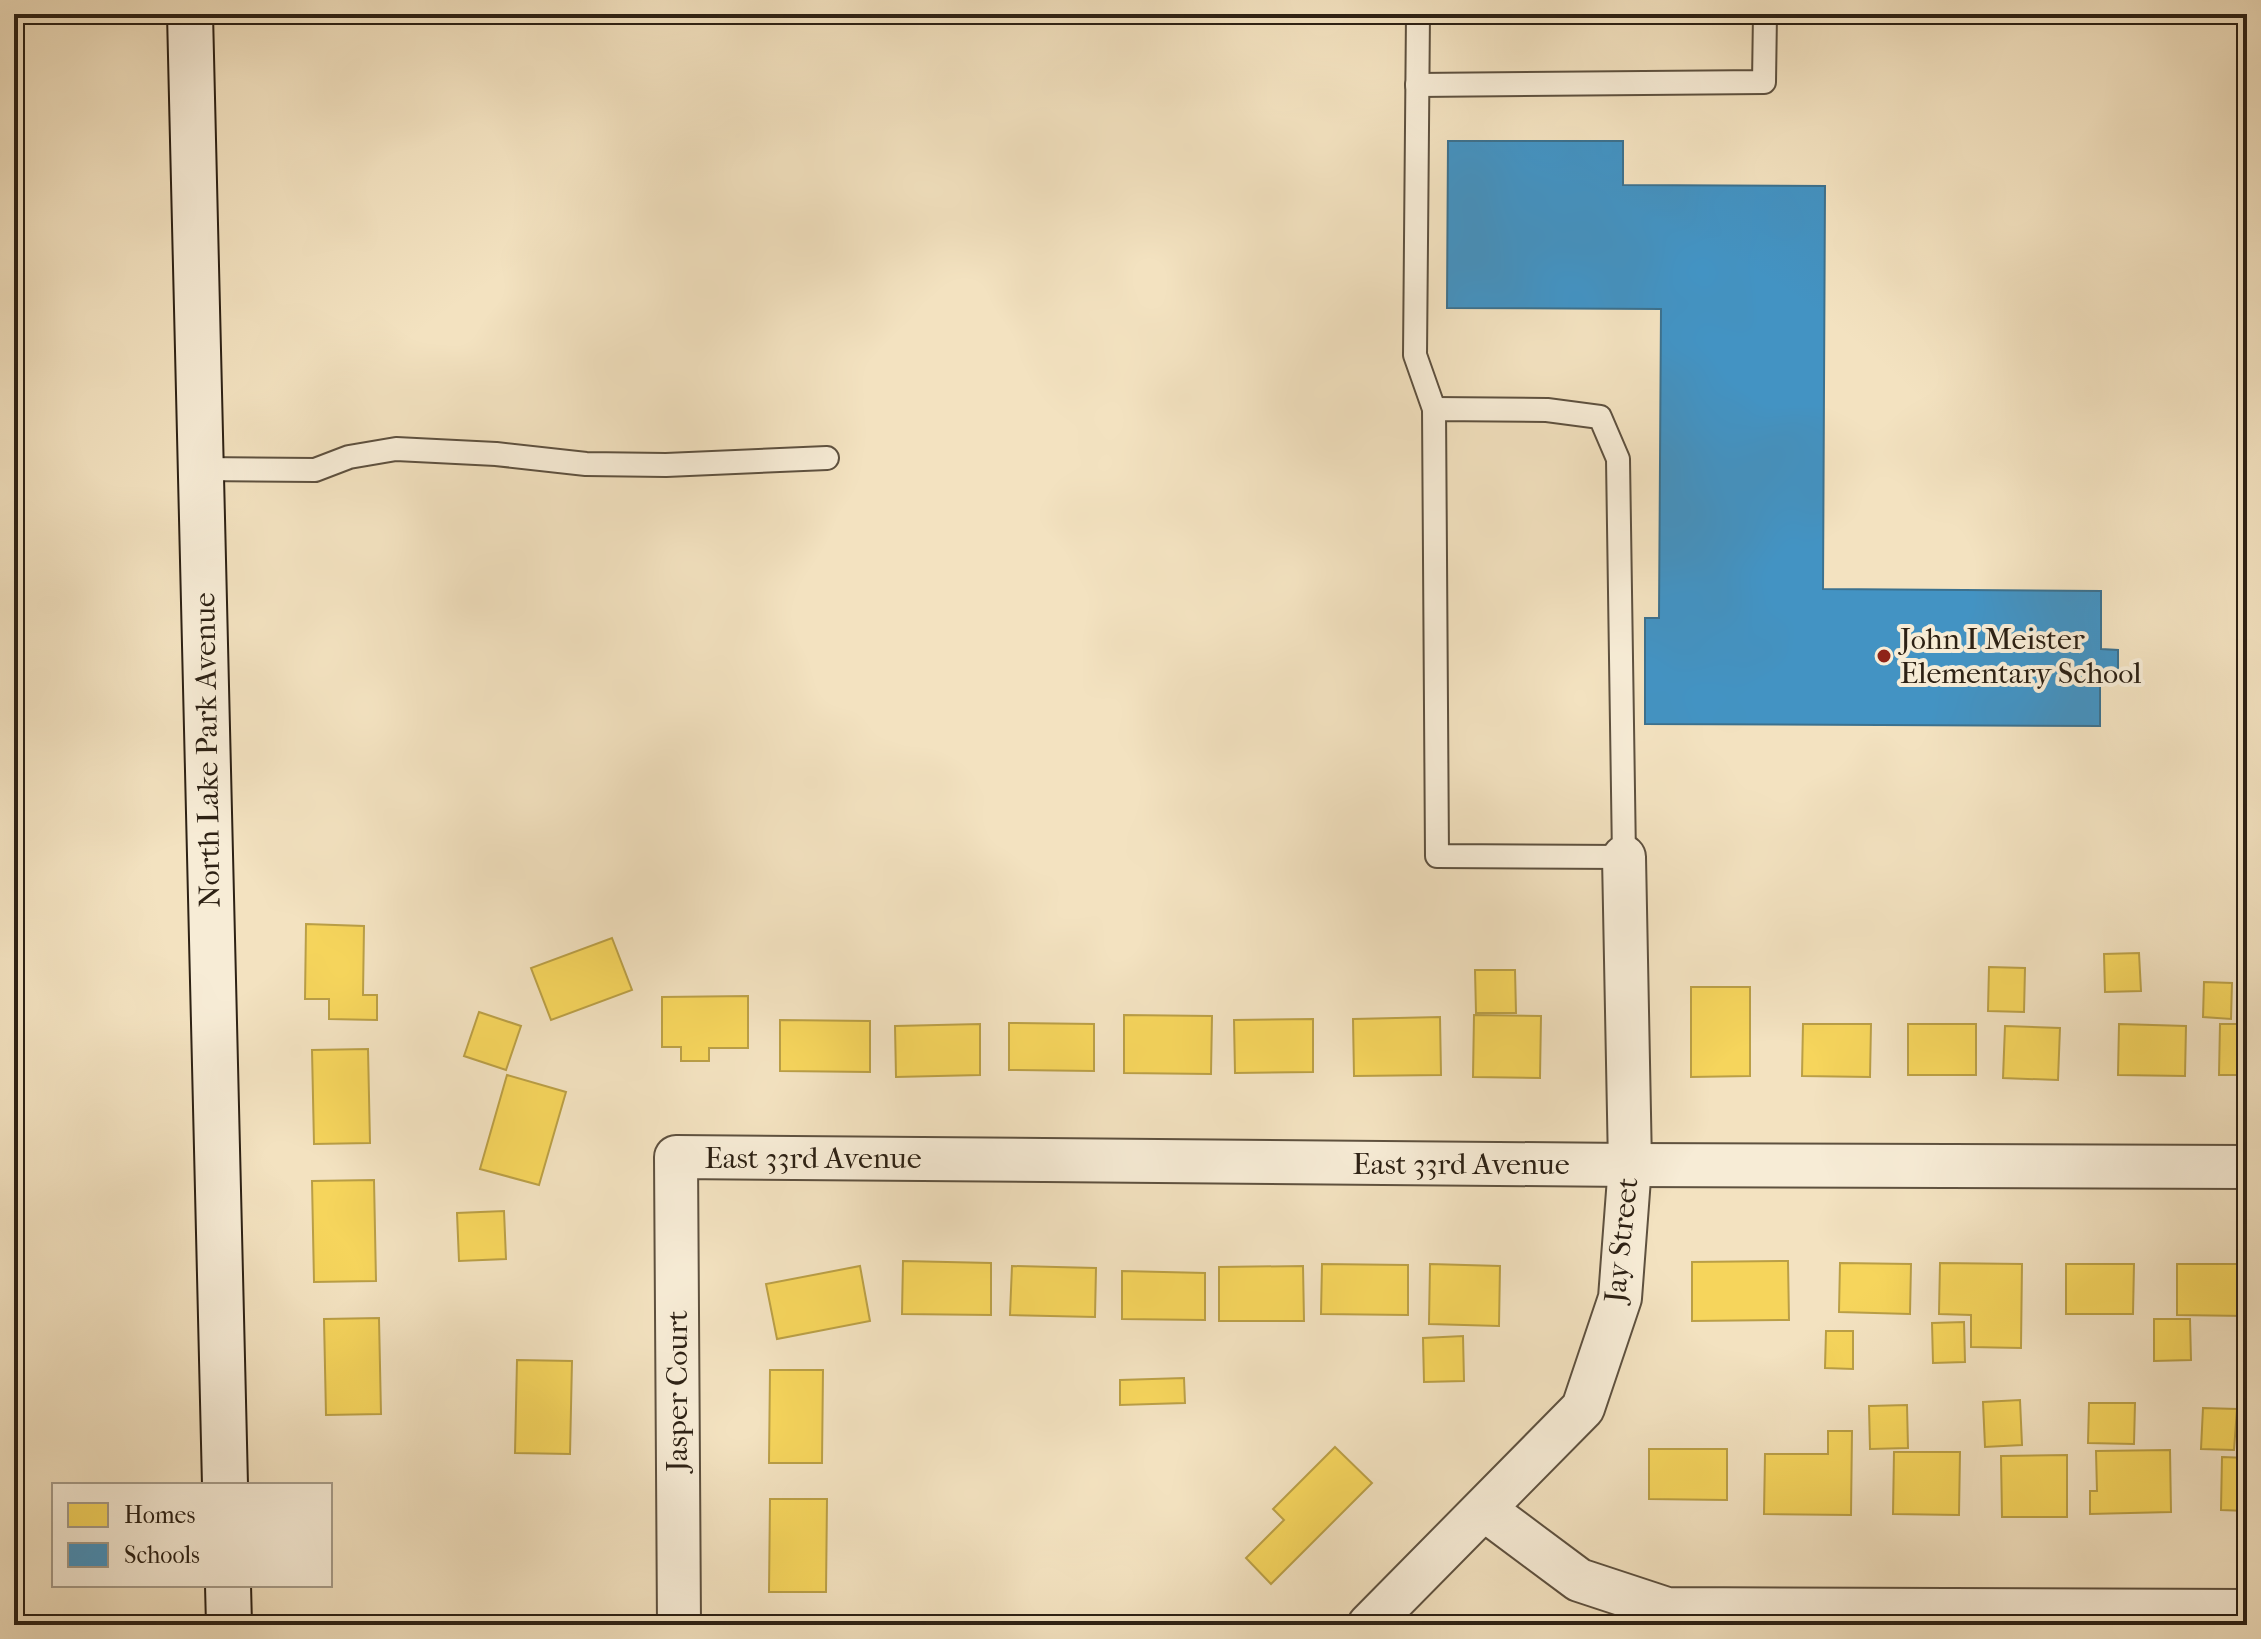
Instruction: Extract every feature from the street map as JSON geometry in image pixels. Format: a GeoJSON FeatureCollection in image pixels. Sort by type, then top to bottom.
{"type":"FeatureCollection","features":[{"type":"Feature","properties":{"kind":"street","name":"North Lake Park Avenue"},"geometry":{"type":"LineString","coordinates":[[190,14],[225,1483]]}},
{"type":"Feature","properties":{"kind":"street","name":"Jay Street"},"geometry":{"type":"LineString","coordinates":[[1369,1625],[1583,1408],[1620,1298],[1630,1165],[1624,857]]}},
{"type":"Feature","properties":{"kind":"street","name":"East 33rd Avenue"},"geometry":{"type":"LineString","coordinates":[[676,1157],[2247,1167]]}},
{"type":"Feature","properties":{"kind":"street","name":"Jasper Court"},"geometry":{"type":"LineString","coordinates":[[676,1157],[679,1625]]}},
{"type":"Feature","properties":{"kind":"street"},"geometry":{"type":"LineString","coordinates":[[1485,1510],[1579,1580],[1667,1609],[2247,1611]]}},
{"type":"Feature","properties":{"kind":"street"},"geometry":{"type":"LineString","coordinates":[[228,1587],[229,1625]]}},
{"type":"Feature","properties":{"kind":"lane"},"geometry":{"type":"LineString","coordinates":[[1418,14],[1415,355],[1434,409],[1437,856],[1624,857],[1618,459],[1600,417],[1547,410],[1434,409]]}},
{"type":"Feature","properties":{"kind":"lane"},"geometry":{"type":"LineString","coordinates":[[1417,85],[1764,82],[1765,14]]}},
{"type":"Feature","properties":{"kind":"lane"},"geometry":{"type":"LineString","coordinates":[[200,469],[315,470],[349,457],[396,449],[496,454],[586,464],[666,465],[827,458]]}},
{"type":"Feature","properties":{"kind":"building: Homes"},"geometry":{"type":"Polygon","coordinates":[[[306,924],[364,926],[363,995],[377,995],[377,1020],[329,1019],[329,999],[305,999],[306,924]]]}},
{"type":"Feature","properties":{"kind":"building: Homes"},"geometry":{"type":"Polygon","coordinates":[[[612,938],[632,990],[551,1020],[531,968],[612,938]]]}},
{"type":"Feature","properties":{"kind":"building: Homes"},"geometry":{"type":"Polygon","coordinates":[[[2139,953],[2141,991],[2105,992],[2104,954],[2139,953]]]}},
{"type":"Feature","properties":{"kind":"building: Homes"},"geometry":{"type":"Polygon","coordinates":[[[1989,967],[2025,968],[2024,1012],[1988,1011],[1989,967]]]}},
{"type":"Feature","properties":{"kind":"building: Homes"},"geometry":{"type":"Polygon","coordinates":[[[1475,970],[1515,970],[1516,1013],[1476,1013],[1475,970]]]}},
{"type":"Feature","properties":{"kind":"building: Homes"},"geometry":{"type":"Polygon","coordinates":[[[2204,982],[2232,983],[2231,1019],[2203,1017],[2204,982]]]}},
{"type":"Feature","properties":{"kind":"building: Homes"},"geometry":{"type":"Polygon","coordinates":[[[1691,987],[1750,987],[1750,1076],[1691,1077],[1691,987]]]}},
{"type":"Feature","properties":{"kind":"building: Homes"},"geometry":{"type":"Polygon","coordinates":[[[748,996],[748,1048],[709,1048],[709,1061],[681,1061],[681,1047],[662,1047],[662,997],[748,996]]]}},
{"type":"Feature","properties":{"kind":"building: Homes"},"geometry":{"type":"Polygon","coordinates":[[[479,1012],[521,1026],[506,1070],[464,1056],[479,1012]]]}},
{"type":"Feature","properties":{"kind":"building: Homes"},"geometry":{"type":"Polygon","coordinates":[[[1124,1015],[1212,1016],[1211,1074],[1124,1073],[1124,1015]]]}},
{"type":"Feature","properties":{"kind":"building: Homes"},"geometry":{"type":"Polygon","coordinates":[[[1474,1015],[1541,1016],[1540,1078],[1473,1077],[1474,1015]]]}},
{"type":"Feature","properties":{"kind":"building: Homes"},"geometry":{"type":"Polygon","coordinates":[[[1440,1017],[1441,1075],[1354,1076],[1353,1019],[1440,1017]]]}},
{"type":"Feature","properties":{"kind":"building: Homes"},"geometry":{"type":"Polygon","coordinates":[[[1313,1019],[1313,1072],[1235,1073],[1234,1020],[1313,1019]]]}},
{"type":"Feature","properties":{"kind":"building: Homes"},"geometry":{"type":"Polygon","coordinates":[[[780,1020],[870,1021],[870,1072],[780,1071],[780,1020]]]}},
{"type":"Feature","properties":{"kind":"building: Homes"},"geometry":{"type":"Polygon","coordinates":[[[1009,1023],[1094,1024],[1094,1071],[1009,1070],[1009,1023]]]}},
{"type":"Feature","properties":{"kind":"building: Homes"},"geometry":{"type":"Polygon","coordinates":[[[980,1024],[980,1075],[896,1077],[895,1026],[980,1024]]]}},
{"type":"Feature","properties":{"kind":"building: Homes"},"geometry":{"type":"Polygon","coordinates":[[[1803,1024],[1871,1024],[1870,1077],[1802,1076],[1803,1024]]]}},
{"type":"Feature","properties":{"kind":"building: Homes"},"geometry":{"type":"Polygon","coordinates":[[[1908,1024],[1976,1024],[1976,1075],[1908,1075],[1908,1024]]]}},
{"type":"Feature","properties":{"kind":"building: Homes"},"geometry":{"type":"Polygon","coordinates":[[[2119,1024],[2186,1026],[2185,1076],[2118,1075],[2119,1024]]]}},
{"type":"Feature","properties":{"kind":"building: Homes"},"geometry":{"type":"Polygon","coordinates":[[[2220,1024],[2247,1024],[2247,1075],[2219,1075],[2220,1024]]]}},
{"type":"Feature","properties":{"kind":"building: Homes"},"geometry":{"type":"Polygon","coordinates":[[[2005,1026],[2060,1028],[2058,1080],[2003,1078],[2005,1026]]]}},
{"type":"Feature","properties":{"kind":"building: Homes"},"geometry":{"type":"Polygon","coordinates":[[[368,1049],[370,1143],[314,1144],[312,1050],[368,1049]]]}},
{"type":"Feature","properties":{"kind":"building: Homes"},"geometry":{"type":"Polygon","coordinates":[[[507,1075],[566,1092],[539,1185],[480,1169],[507,1075]]]}},
{"type":"Feature","properties":{"kind":"building: Homes"},"geometry":{"type":"Polygon","coordinates":[[[374,1180],[376,1281],[314,1282],[312,1181],[374,1180]]]}},
{"type":"Feature","properties":{"kind":"building: Homes"},"geometry":{"type":"Polygon","coordinates":[[[504,1211],[506,1259],[459,1261],[457,1213],[504,1211]]]}},
{"type":"Feature","properties":{"kind":"building: Homes"},"geometry":{"type":"Polygon","coordinates":[[[903,1261],[991,1263],[991,1315],[902,1314],[903,1261]]]}},
{"type":"Feature","properties":{"kind":"building: Homes"},"geometry":{"type":"Polygon","coordinates":[[[1788,1261],[1789,1320],[1692,1321],[1692,1262],[1788,1261]]]}},
{"type":"Feature","properties":{"kind":"building: Homes"},"geometry":{"type":"Polygon","coordinates":[[[1840,1263],[1911,1264],[1910,1314],[1839,1312],[1840,1263]]]}},
{"type":"Feature","properties":{"kind":"building: Homes"},"geometry":{"type":"Polygon","coordinates":[[[1940,1263],[2022,1264],[2021,1348],[1971,1347],[1971,1315],[1939,1314],[1940,1263]]]}},
{"type":"Feature","properties":{"kind":"building: Homes"},"geometry":{"type":"Polygon","coordinates":[[[1322,1264],[1408,1265],[1408,1315],[1321,1314],[1322,1264]]]}},
{"type":"Feature","properties":{"kind":"building: Homes"},"geometry":{"type":"Polygon","coordinates":[[[1430,1264],[1500,1266],[1499,1326],[1429,1324],[1430,1264]]]}},
{"type":"Feature","properties":{"kind":"building: Homes"},"geometry":{"type":"Polygon","coordinates":[[[2066,1264],[2134,1264],[2133,1314],[2066,1314],[2066,1264]]]}},
{"type":"Feature","properties":{"kind":"building: Homes"},"geometry":{"type":"Polygon","coordinates":[[[2177,1264],[2245,1264],[2245,1316],[2177,1315],[2177,1264]]]}},
{"type":"Feature","properties":{"kind":"building: Homes"},"geometry":{"type":"Polygon","coordinates":[[[860,1266],[870,1321],[777,1339],[766,1284],[860,1266]]]}},
{"type":"Feature","properties":{"kind":"building: Homes"},"geometry":{"type":"Polygon","coordinates":[[[1012,1266],[1096,1268],[1095,1317],[1010,1315],[1012,1266]]]}},
{"type":"Feature","properties":{"kind":"building: Homes"},"geometry":{"type":"Polygon","coordinates":[[[1303,1266],[1304,1321],[1219,1321],[1219,1267],[1303,1266]]]}},
{"type":"Feature","properties":{"kind":"building: Homes"},"geometry":{"type":"Polygon","coordinates":[[[1122,1271],[1205,1273],[1205,1320],[1122,1319],[1122,1271]]]}},
{"type":"Feature","properties":{"kind":"building: Homes"},"geometry":{"type":"Polygon","coordinates":[[[379,1318],[381,1414],[326,1415],[324,1319],[379,1318]]]}},
{"type":"Feature","properties":{"kind":"building: Homes"},"geometry":{"type":"Polygon","coordinates":[[[2154,1319],[2190,1319],[2191,1360],[2154,1361],[2154,1319]]]}},
{"type":"Feature","properties":{"kind":"building: Homes"},"geometry":{"type":"Polygon","coordinates":[[[1964,1322],[1965,1362],[1933,1363],[1932,1323],[1964,1322]]]}},
{"type":"Feature","properties":{"kind":"building: Homes"},"geometry":{"type":"Polygon","coordinates":[[[1826,1331],[1853,1331],[1853,1369],[1825,1368],[1826,1331]]]}},
{"type":"Feature","properties":{"kind":"building: Homes"},"geometry":{"type":"Polygon","coordinates":[[[1463,1336],[1464,1381],[1424,1382],[1423,1338],[1463,1336]]]}},
{"type":"Feature","properties":{"kind":"building: Homes"},"geometry":{"type":"Polygon","coordinates":[[[517,1360],[572,1361],[570,1454],[515,1453],[517,1360]]]}},
{"type":"Feature","properties":{"kind":"building: Homes"},"geometry":{"type":"Polygon","coordinates":[[[770,1370],[823,1370],[822,1463],[769,1463],[770,1370]]]}},
{"type":"Feature","properties":{"kind":"building: Homes"},"geometry":{"type":"Polygon","coordinates":[[[1184,1378],[1185,1403],[1120,1405],[1120,1380],[1184,1378]]]}},
{"type":"Feature","properties":{"kind":"building: Homes"},"geometry":{"type":"Polygon","coordinates":[[[2020,1400],[2022,1445],[1985,1447],[1983,1402],[2020,1400]]]}},
{"type":"Feature","properties":{"kind":"building: Homes"},"geometry":{"type":"Polygon","coordinates":[[[2089,1403],[2135,1403],[2134,1444],[2088,1443],[2089,1403]]]}},
{"type":"Feature","properties":{"kind":"building: Homes"},"geometry":{"type":"Polygon","coordinates":[[[1907,1405],[1908,1448],[1870,1449],[1869,1406],[1907,1405]]]}},
{"type":"Feature","properties":{"kind":"building: Homes"},"geometry":{"type":"Polygon","coordinates":[[[2203,1408],[2237,1409],[2234,1450],[2201,1449],[2203,1408]]]}},
{"type":"Feature","properties":{"kind":"building: Homes"},"geometry":{"type":"Polygon","coordinates":[[[1828,1431],[1852,1431],[1851,1515],[1764,1514],[1765,1454],[1828,1454],[1828,1431]]]}},
{"type":"Feature","properties":{"kind":"building: Homes"},"geometry":{"type":"Polygon","coordinates":[[[1335,1447],[1372,1483],[1271,1584],[1246,1558],[1284,1520],[1273,1509],[1335,1447]]]}},
{"type":"Feature","properties":{"kind":"building: Homes"},"geometry":{"type":"Polygon","coordinates":[[[1649,1449],[1727,1449],[1727,1500],[1649,1499],[1649,1449]]]}},
{"type":"Feature","properties":{"kind":"building: Homes"},"geometry":{"type":"Polygon","coordinates":[[[2170,1450],[2171,1512],[2090,1514],[2090,1491],[2097,1491],[2096,1451],[2170,1450]]]}},
{"type":"Feature","properties":{"kind":"building: Homes"},"geometry":{"type":"Polygon","coordinates":[[[1894,1452],[1960,1452],[1959,1515],[1893,1514],[1894,1452]]]}},
{"type":"Feature","properties":{"kind":"building: Homes"},"geometry":{"type":"Polygon","coordinates":[[[2067,1455],[2067,1517],[2002,1517],[2001,1456],[2067,1455]]]}},
{"type":"Feature","properties":{"kind":"building: Homes"},"geometry":{"type":"Polygon","coordinates":[[[2222,1457],[2247,1458],[2247,1511],[2221,1510],[2222,1457]]]}},
{"type":"Feature","properties":{"kind":"building: Homes"},"geometry":{"type":"Polygon","coordinates":[[[770,1499],[827,1499],[826,1592],[769,1592],[770,1499]]]}},
{"type":"Feature","properties":{"kind":"building: Schools"},"geometry":{"type":"Polygon","coordinates":[[[1448,141],[1623,141],[1623,185],[1825,186],[1823,589],[2101,591],[2101,649],[2118,650],[2118,671],[2100,671],[2100,726],[1645,724],[1645,618],[1659,618],[1661,309],[1447,308],[1448,141]]]}},
{"type":"Feature","properties":{"kind":"place","name":"John I Meister Elementary School"},"geometry":{"type":"Point","coordinates":[1884,656]}}]}
